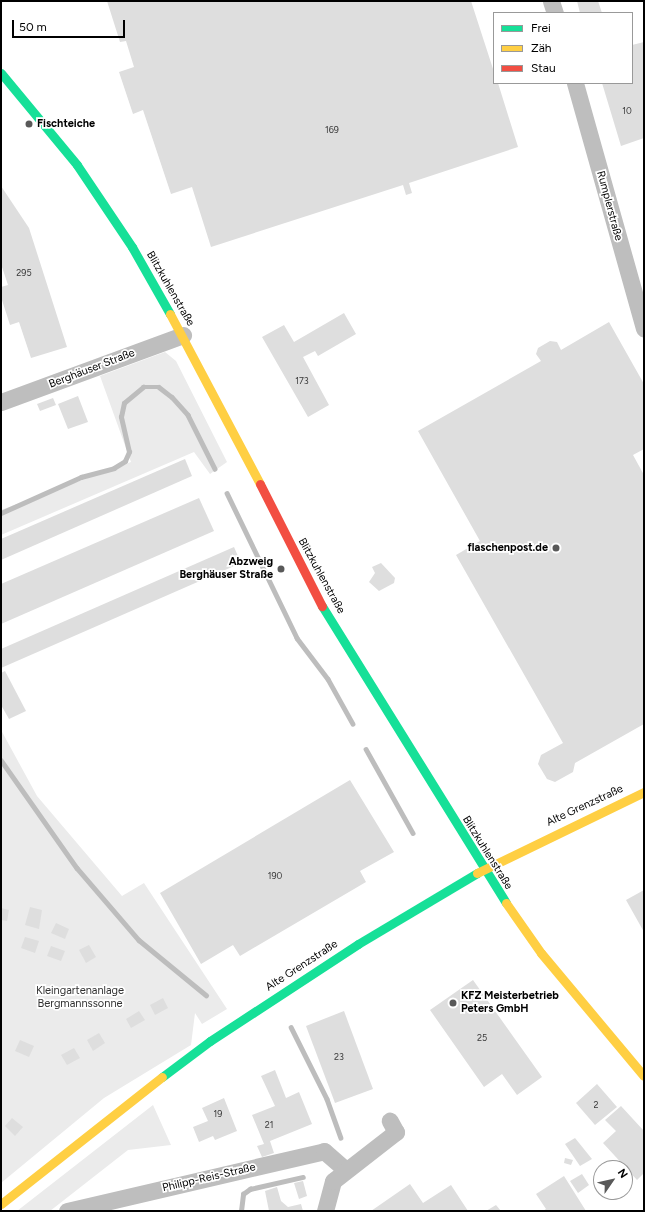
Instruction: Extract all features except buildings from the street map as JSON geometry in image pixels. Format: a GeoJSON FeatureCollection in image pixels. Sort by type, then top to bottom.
{"type":"FeatureCollection","features":[{"type":"Feature","properties":{"kind":"main road","name":"Blitzkuhlenstraße"},"geometry":{"type":"LineString","coordinates":[[1,74],[77,165],[132,247],[183,335],[313,590],[482,870],[540,953],[644,1076]]}},
{"type":"Feature","properties":{"kind":"main road","name":"Alte Grenzstraße"},"geometry":{"type":"LineString","coordinates":[[1,1204],[80,1139],[210,1041],[358,944],[482,870],[644,792]]}},
{"type":"Feature","properties":{"kind":"street"},"geometry":{"type":"LineString","coordinates":[[551,1],[556,12]]}},
{"type":"Feature","properties":{"kind":"street","name":"Rumplerstraße"},"geometry":{"type":"LineString","coordinates":[[575,84],[644,328]]}},
{"type":"Feature","properties":{"kind":"street","name":"Berghäuser Straße"},"geometry":{"type":"LineString","coordinates":[[1,402],[183,335]]}},
{"type":"Feature","properties":{"kind":"street"},"geometry":{"type":"LineString","coordinates":[[325,1211],[334,1181],[345,1169],[396,1132],[390,1121]]}},
{"type":"Feature","properties":{"kind":"street","name":"Philipp-Reis-Straße"},"geometry":{"type":"LineString","coordinates":[[67,1211],[324,1151],[345,1169]]}},
{"type":"Feature","properties":{"kind":"green space"},"geometry":{"type":"Polygon","coordinates":[[[165,352],[176,361],[227,462],[210,474],[194,452],[1,535],[1,510],[131,462],[100,376],[165,352]]]}},
{"type":"Feature","properties":{"kind":"green space","name":"Kleingartenanlage Bergmannssonne"},"geometry":{"type":"Polygon","coordinates":[[[1,730],[37,796],[122,896],[144,883],[227,1009],[202,1024],[195,1013],[191,1045],[104,1098],[1,1183],[1,730]]]}},
{"type":"Feature","properties":{"kind":"green space"},"geometry":{"type":"Polygon","coordinates":[[[153,1105],[171,1145],[128,1150],[50,1211],[17,1211],[153,1105]]]}},
{"type":"Feature","properties":{"kind":"waterway"},"geometry":{"type":"LineString","coordinates":[[1,513],[81,477],[114,468],[125,461],[129,452],[121,417],[124,403],[143,387],[159,387],[172,397],[188,415],[215,469]]}},
{"type":"Feature","properties":{"kind":"waterway"},"geometry":{"type":"LineString","coordinates":[[227,493],[297,638],[328,679],[353,724]]}},
{"type":"Feature","properties":{"kind":"waterway"},"geometry":{"type":"LineString","coordinates":[[366,749],[413,833]]}},
{"type":"Feature","properties":{"kind":"waterway"},"geometry":{"type":"LineString","coordinates":[[1,760],[77,868],[139,940],[206,995]]}},
{"type":"Feature","properties":{"kind":"waterway"},"geometry":{"type":"LineString","coordinates":[[291,1027],[327,1099],[341,1138]]}},
{"type":"Feature","properties":{"kind":"waterway"},"geometry":{"type":"LineString","coordinates":[[241,1211],[243,1194],[250,1189],[303,1177]]}},
{"type":"Feature","properties":{"kind":"traffic: fast"},"geometry":{"type":"LineString","coordinates":[[1,73],[77,165],[132,247],[170,314]]}},
{"type":"Feature","properties":{"kind":"traffic: fast"},"geometry":{"type":"LineString","coordinates":[[322,606],[506,903]]}},
{"type":"Feature","properties":{"kind":"traffic: fast"},"geometry":{"type":"LineString","coordinates":[[162,1077],[210,1041],[358,944],[477,873]]}},
{"type":"Feature","properties":{"kind":"traffic: slow"},"geometry":{"type":"LineString","coordinates":[[170,314],[260,484]]}},
{"type":"Feature","properties":{"kind":"traffic: slow"},"geometry":{"type":"LineString","coordinates":[[477,873],[644,792]]}},
{"type":"Feature","properties":{"kind":"traffic: slow"},"geometry":{"type":"LineString","coordinates":[[506,903],[541,953],[644,1076]]}},
{"type":"Feature","properties":{"kind":"traffic: slow"},"geometry":{"type":"LineString","coordinates":[[1,1204],[162,1077]]}},
{"type":"Feature","properties":{"kind":"traffic: jam"},"geometry":{"type":"LineString","coordinates":[[260,484],[322,606]]}},
{"type":"Feature","properties":{"kind":"place","name":"Fischteiche"},"geometry":{"type":"Point","coordinates":[29,124]}},
{"type":"Feature","properties":{"kind":"place","name":"flaschenpost.de"},"geometry":{"type":"Point","coordinates":[556,548]}},
{"type":"Feature","properties":{"kind":"place","name":"Abzweig Berghäuser Straße"},"geometry":{"type":"Point","coordinates":[281,569]}},
{"type":"Feature","properties":{"kind":"place","name":"KFZ Meisterbetrieb Peters GmbH"},"geometry":{"type":"Point","coordinates":[453,1003]}}]}
